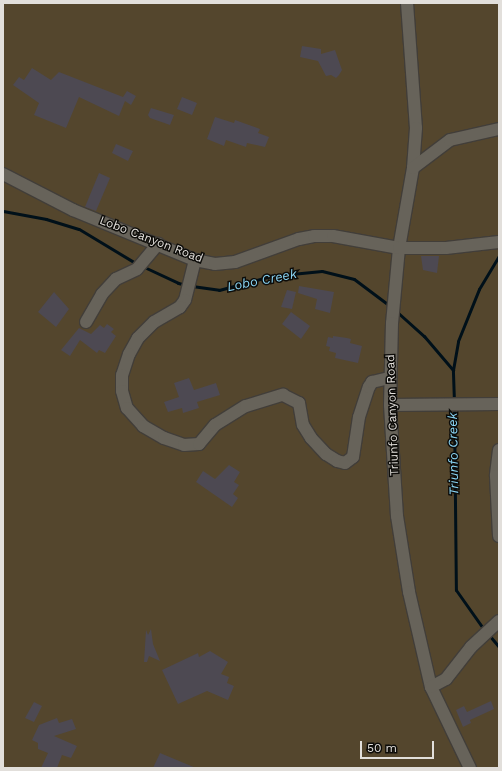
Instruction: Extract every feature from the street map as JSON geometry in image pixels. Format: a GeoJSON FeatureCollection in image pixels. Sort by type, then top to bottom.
{"type":"FeatureCollection","features":[{"type":"Feature","properties":{"kind":"street","name":"Triunfo Canyon Road"},"geometry":{"type":"LineString","coordinates":[[407,3],[416,128],[413,168],[399,248],[392,323],[389,378],[400,531],[409,592],[431,687],[470,768]]}},
{"type":"Feature","properties":{"kind":"street"},"geometry":{"type":"LineString","coordinates":[[413,168],[450,140],[499,129]]}},
{"type":"Feature","properties":{"kind":"street","name":"Lobo Canyon Road"},"geometry":{"type":"LineString","coordinates":[[3,174],[73,210],[195,260],[215,264],[235,262],[299,239],[314,236],[333,236],[399,248],[446,248],[499,242]]}},
{"type":"Feature","properties":{"kind":"street"},"geometry":{"type":"LineString","coordinates":[[86,322],[102,294],[116,279],[137,269],[158,244]]}},
{"type":"Feature","properties":{"kind":"street"},"geometry":{"type":"LineString","coordinates":[[195,260],[187,294],[180,307],[154,322],[138,338],[128,354],[122,375],[122,391],[127,408],[135,419],[164,438],[184,445],[199,444],[216,425],[246,406],[283,395],[299,403],[303,425],[311,438],[326,454],[337,461],[345,463],[353,457],[359,417],[369,387],[372,382],[389,378]]}},
{"type":"Feature","properties":{"kind":"street"},"geometry":{"type":"LineString","coordinates":[[390,405],[499,404]]}},
{"type":"Feature","properties":{"kind":"street"},"geometry":{"type":"LineString","coordinates":[[499,450],[496,476],[499,536]]}},
{"type":"Feature","properties":{"kind":"street"},"geometry":{"type":"LineString","coordinates":[[431,687],[446,679],[472,647],[499,621]]}},
{"type":"Feature","properties":{"kind":"shaded area"},"geometry":{"type":"Polygon","coordinates":[[[3,3],[499,3],[499,768],[3,768],[3,3]]]}},
{"type":"Feature","properties":{"kind":"building"},"geometry":{"type":"Polygon","coordinates":[[[302,46],[321,49],[321,54],[335,50],[342,70],[339,75],[336,78],[331,75],[326,76],[318,61],[300,57],[302,46]]]}},
{"type":"Feature","properties":{"kind":"building"},"geometry":{"type":"Polygon","coordinates":[[[32,68],[51,80],[59,72],[123,97],[127,91],[136,96],[131,105],[125,101],[119,116],[79,97],[66,128],[34,115],[39,103],[13,85],[19,77],[24,80],[32,68]]]}},
{"type":"Feature","properties":{"kind":"building"},"geometry":{"type":"Polygon","coordinates":[[[182,97],[197,103],[192,115],[177,109],[182,97]]]}},
{"type":"Feature","properties":{"kind":"building"},"geometry":{"type":"Polygon","coordinates":[[[151,108],[174,115],[170,125],[150,118],[148,115],[151,108]]]}},
{"type":"Feature","properties":{"kind":"building"},"geometry":{"type":"Polygon","coordinates":[[[215,117],[234,123],[235,120],[260,129],[258,133],[269,137],[265,147],[247,143],[246,147],[226,140],[224,146],[207,139],[215,117]]]}},
{"type":"Feature","properties":{"kind":"building"},"geometry":{"type":"Polygon","coordinates":[[[116,144],[133,151],[128,161],[112,153],[116,144]]]}},
{"type":"Feature","properties":{"kind":"building"},"geometry":{"type":"Polygon","coordinates":[[[99,173],[110,178],[96,211],[85,207],[99,173]]]}},
{"type":"Feature","properties":{"kind":"building"},"geometry":{"type":"Polygon","coordinates":[[[421,256],[439,256],[437,273],[423,270],[421,256]]]}},
{"type":"Feature","properties":{"kind":"building"},"geometry":{"type":"Polygon","coordinates":[[[299,286],[334,292],[330,313],[315,309],[317,299],[298,293],[299,286]]]}},
{"type":"Feature","properties":{"kind":"building"},"geometry":{"type":"Polygon","coordinates":[[[287,290],[296,292],[292,309],[281,307],[287,290]]]}},
{"type":"Feature","properties":{"kind":"building"},"geometry":{"type":"Polygon","coordinates":[[[54,292],[69,309],[56,327],[38,312],[54,292]]]}},
{"type":"Feature","properties":{"kind":"building"},"geometry":{"type":"Polygon","coordinates":[[[291,312],[310,326],[301,339],[282,324],[291,312]]]}},
{"type":"Feature","properties":{"kind":"building"},"geometry":{"type":"Polygon","coordinates":[[[107,324],[114,329],[111,332],[116,336],[105,353],[99,350],[97,353],[80,340],[70,356],[61,350],[79,328],[91,334],[100,325],[104,328],[107,324]]]}},
{"type":"Feature","properties":{"kind":"building"},"geometry":{"type":"Polygon","coordinates":[[[333,336],[351,339],[350,343],[362,346],[358,363],[335,358],[336,353],[329,351],[330,347],[326,346],[328,337],[333,338],[333,336]]]}},
{"type":"Feature","properties":{"kind":"building"},"geometry":{"type":"Polygon","coordinates":[[[189,378],[194,390],[216,383],[220,395],[197,402],[199,408],[183,413],[182,408],[168,412],[164,402],[179,397],[174,383],[189,378]]]}},
{"type":"Feature","properties":{"kind":"building"},"geometry":{"type":"Polygon","coordinates":[[[229,465],[240,472],[234,482],[239,485],[233,494],[238,498],[232,507],[196,482],[203,471],[215,479],[229,465]]]}},
{"type":"Feature","properties":{"kind":"building"},"geometry":{"type":"Polygon","coordinates":[[[151,629],[153,644],[160,661],[149,656],[147,662],[144,662],[146,630],[148,635],[151,629]]]}},
{"type":"Feature","properties":{"kind":"building"},"geometry":{"type":"Polygon","coordinates":[[[210,651],[228,662],[221,674],[229,677],[227,683],[234,686],[228,700],[207,691],[178,704],[162,670],[198,653],[199,657],[210,651]]]}},
{"type":"Feature","properties":{"kind":"building"},"geometry":{"type":"Polygon","coordinates":[[[491,701],[494,709],[470,720],[471,723],[463,727],[456,710],[464,706],[467,712],[491,701]]]}},
{"type":"Feature","properties":{"kind":"building"},"geometry":{"type":"Polygon","coordinates":[[[34,702],[42,706],[34,722],[25,718],[34,702]]]}},
{"type":"Feature","properties":{"kind":"building"},"geometry":{"type":"Polygon","coordinates":[[[57,718],[59,723],[72,719],[76,729],[54,736],[77,746],[71,758],[62,755],[57,768],[41,768],[48,753],[38,749],[38,743],[32,740],[39,725],[57,718]]]}},
{"type":"Feature","properties":{"kind":"building"},"geometry":{"type":"Polygon","coordinates":[[[160,753],[196,768],[153,768],[160,753]]]}},
{"type":"Feature","properties":{"kind":"waterway","name":"Lobo Creek"},"geometry":{"type":"LineString","coordinates":[[3,211],[46,219],[79,229],[137,264]]}},
{"type":"Feature","properties":{"kind":"waterway","name":"Triunfo Creek"},"geometry":{"type":"LineString","coordinates":[[454,402],[453,370],[458,341],[479,289],[499,256]]}},
{"type":"Feature","properties":{"kind":"waterway","name":"Lobo Creek"},"geometry":{"type":"LineString","coordinates":[[142,266],[178,283],[187,285]]}},
{"type":"Feature","properties":{"kind":"waterway","name":"Lobo Creek"},"geometry":{"type":"LineString","coordinates":[[192,286],[219,290],[271,276],[322,271],[354,279],[390,306]]}},
{"type":"Feature","properties":{"kind":"waterway","name":"Lobo Creek"},"geometry":{"type":"LineString","coordinates":[[396,311],[424,336],[453,370]]}},
{"type":"Feature","properties":{"kind":"waterway","name":"Triunfo Creek"},"geometry":{"type":"LineString","coordinates":[[454,408],[456,590],[485,631]]}},
{"type":"Feature","properties":{"kind":"waterway","name":"Triunfo Creek"},"geometry":{"type":"LineString","coordinates":[[489,635],[499,647]]}}]}
